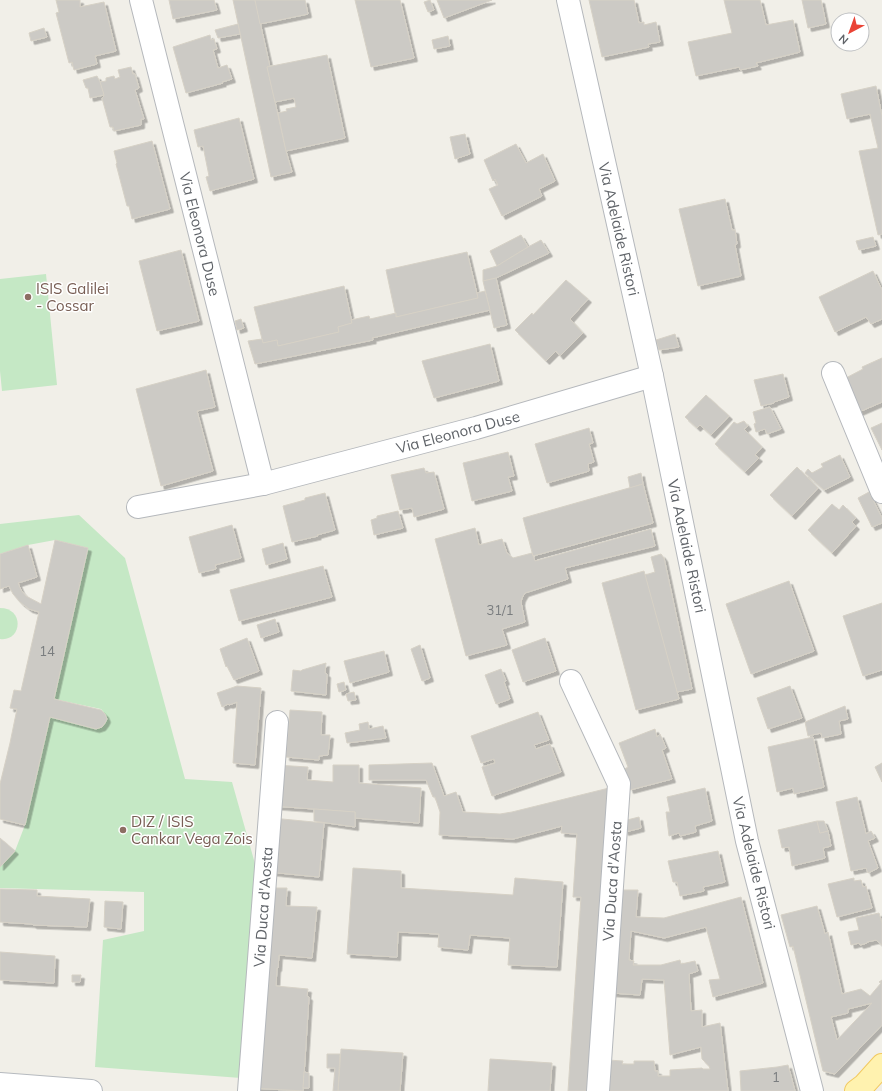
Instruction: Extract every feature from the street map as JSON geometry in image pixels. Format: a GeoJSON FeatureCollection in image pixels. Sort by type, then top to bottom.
{"type":"FeatureCollection","features":[{"type":"Feature","properties":{"kind":"main road"},"geometry":{"type":"LineString","coordinates":[[860,1089],[882,1065]]}},
{"type":"Feature","properties":{"kind":"street","name":"Via Eleonora Duse"},"geometry":{"type":"LineString","coordinates":[[141,0],[263,484]]}},
{"type":"Feature","properties":{"kind":"street","name":"Via Adelaide Ristori"},"geometry":{"type":"LineString","coordinates":[[568,0],[652,376],[747,842],[812,1091]]}},
{"type":"Feature","properties":{"kind":"street"},"geometry":{"type":"LineString","coordinates":[[833,373],[882,492]]}},
{"type":"Feature","properties":{"kind":"street","name":"Via Eleonora Duse"},"geometry":{"type":"LineString","coordinates":[[138,507],[263,484],[476,428],[652,376]]}},
{"type":"Feature","properties":{"kind":"street","name":"Via Duca d'Aosta"},"geometry":{"type":"LineString","coordinates":[[571,681],[619,784],[598,1091]]}},
{"type":"Feature","properties":{"kind":"street","name":"Via Duca d'Aosta"},"geometry":{"type":"LineString","coordinates":[[249,1091],[277,722]]}},
{"type":"Feature","properties":{"kind":"street"},"geometry":{"type":"LineString","coordinates":[[7,1086],[91,1091]]}},
{"type":"Feature","properties":{"kind":"green space"},"geometry":{"type":"Polygon","coordinates":[[[46,274],[57,385],[2,391],[0,371],[0,279],[46,274]]]}},
{"type":"Feature","properties":{"kind":"green space","name":"DIZ / ISIS Cankar Vega Zois"},"geometry":{"type":"Polygon","coordinates":[[[79,515],[125,558],[185,779],[232,782],[259,878],[241,1078],[95,1067],[103,940],[144,931],[144,892],[0,888],[0,867],[15,851],[25,825],[50,717],[96,729],[103,726],[107,719],[101,709],[54,699],[88,548],[55,540],[28,545],[0,554],[0,524],[79,515]]]}},
{"type":"Feature","properties":{"kind":"green space"},"geometry":{"type":"Polygon","coordinates":[[[0,608],[8,609],[14,613],[17,619],[18,625],[16,631],[7,639],[0,639],[0,608]]]}},
{"type":"Feature","properties":{"kind":"building"},"geometry":{"type":"Polygon","coordinates":[[[56,0],[80,0],[80,7],[104,2],[116,51],[95,56],[97,64],[74,70],[72,62],[69,63],[56,13],[59,12],[56,0]]]}},
{"type":"Feature","properties":{"kind":"building"},"geometry":{"type":"Polygon","coordinates":[[[169,0],[214,0],[217,10],[173,19],[169,0]]]}},
{"type":"Feature","properties":{"kind":"building"},"geometry":{"type":"Polygon","coordinates":[[[233,0],[255,0],[270,67],[267,67],[292,172],[271,177],[233,0]]]}},
{"type":"Feature","properties":{"kind":"building"},"geometry":{"type":"Polygon","coordinates":[[[255,0],[305,0],[308,14],[260,24],[255,0]]]}},
{"type":"Feature","properties":{"kind":"building"},"geometry":{"type":"Polygon","coordinates":[[[355,0],[400,0],[414,58],[371,67],[355,0]]]}},
{"type":"Feature","properties":{"kind":"building"},"geometry":{"type":"Polygon","coordinates":[[[430,0],[434,10],[428,12],[424,2],[430,0]]]}},
{"type":"Feature","properties":{"kind":"building"},"geometry":{"type":"Polygon","coordinates":[[[437,0],[492,0],[444,18],[437,0]]]}},
{"type":"Feature","properties":{"kind":"building"},"geometry":{"type":"Polygon","coordinates":[[[589,0],[634,0],[639,23],[644,22],[644,25],[656,22],[660,42],[648,44],[649,47],[602,57],[589,0]]]}},
{"type":"Feature","properties":{"kind":"building"},"geometry":{"type":"Polygon","coordinates":[[[724,0],[760,0],[766,25],[793,20],[800,52],[756,63],[758,66],[740,70],[739,67],[696,76],[688,42],[732,33],[724,0]]]}},
{"type":"Feature","properties":{"kind":"building"},"geometry":{"type":"Polygon","coordinates":[[[802,0],[821,0],[826,24],[808,28],[802,0]]]}},
{"type":"Feature","properties":{"kind":"building"},"geometry":{"type":"Polygon","coordinates":[[[238,24],[240,34],[218,38],[215,30],[238,24]]]}},
{"type":"Feature","properties":{"kind":"building"},"geometry":{"type":"Polygon","coordinates":[[[44,28],[47,37],[31,41],[29,33],[44,28]]]}},
{"type":"Feature","properties":{"kind":"building"},"geometry":{"type":"Polygon","coordinates":[[[210,35],[211,40],[214,39],[217,49],[213,50],[218,68],[227,65],[232,79],[222,82],[223,83],[186,93],[173,47],[210,35]]]}},
{"type":"Feature","properties":{"kind":"building"},"geometry":{"type":"Polygon","coordinates":[[[448,36],[450,46],[434,49],[432,40],[448,36]]]}},
{"type":"Feature","properties":{"kind":"building"},"geometry":{"type":"Polygon","coordinates":[[[327,55],[345,138],[286,151],[278,113],[287,111],[286,109],[296,107],[294,98],[275,102],[267,67],[327,55]]]}},
{"type":"Feature","properties":{"kind":"building"},"geometry":{"type":"Polygon","coordinates":[[[131,67],[133,74],[135,74],[139,88],[135,90],[144,119],[141,119],[141,125],[114,131],[113,127],[110,127],[102,98],[104,96],[100,82],[106,81],[106,78],[114,76],[115,79],[120,77],[118,70],[131,67]]]}},
{"type":"Feature","properties":{"kind":"building"},"geometry":{"type":"Polygon","coordinates":[[[97,76],[104,95],[90,98],[88,88],[86,88],[83,80],[97,76]]]}},
{"type":"Feature","properties":{"kind":"building"},"geometry":{"type":"Polygon","coordinates":[[[876,86],[882,116],[882,234],[878,235],[859,151],[878,148],[870,114],[847,119],[841,94],[876,86]]]}},
{"type":"Feature","properties":{"kind":"building"},"geometry":{"type":"Polygon","coordinates":[[[239,118],[254,179],[210,191],[206,177],[209,176],[203,146],[198,147],[194,130],[239,118]]]}},
{"type":"Feature","properties":{"kind":"building"},"geometry":{"type":"Polygon","coordinates":[[[465,134],[470,154],[455,159],[450,137],[465,134]]]}},
{"type":"Feature","properties":{"kind":"building"},"geometry":{"type":"Polygon","coordinates":[[[152,141],[170,209],[132,219],[129,206],[127,206],[114,151],[152,141]]]}},
{"type":"Feature","properties":{"kind":"building"},"geometry":{"type":"Polygon","coordinates":[[[516,144],[526,163],[543,154],[555,181],[539,189],[542,196],[502,216],[489,189],[498,185],[495,179],[493,181],[484,160],[516,144]]]}},
{"type":"Feature","properties":{"kind":"building"},"geometry":{"type":"Polygon","coordinates":[[[725,199],[732,230],[735,230],[737,244],[735,245],[741,276],[698,286],[679,209],[725,199]]]}},
{"type":"Feature","properties":{"kind":"building"},"geometry":{"type":"Polygon","coordinates":[[[521,235],[528,247],[497,266],[490,251],[521,235]]]}},
{"type":"Feature","properties":{"kind":"building"},"geometry":{"type":"Polygon","coordinates":[[[873,237],[876,246],[859,250],[856,241],[873,237]]]}},
{"type":"Feature","properties":{"kind":"building"},"geometry":{"type":"Polygon","coordinates":[[[541,240],[549,253],[496,278],[483,281],[483,270],[497,266],[541,240]]]}},
{"type":"Feature","properties":{"kind":"building"},"geometry":{"type":"Polygon","coordinates":[[[181,250],[199,321],[157,331],[139,261],[181,250]]]}},
{"type":"Feature","properties":{"kind":"building"},"geometry":{"type":"Polygon","coordinates":[[[467,252],[478,298],[396,317],[386,270],[467,252]]]}},
{"type":"Feature","properties":{"kind":"building"},"geometry":{"type":"Polygon","coordinates":[[[873,271],[882,290],[882,319],[871,324],[866,317],[835,332],[819,297],[873,271]]]}},
{"type":"Feature","properties":{"kind":"building"},"geometry":{"type":"Polygon","coordinates":[[[496,278],[507,325],[494,328],[483,281],[496,278]]]}},
{"type":"Feature","properties":{"kind":"building"},"geometry":{"type":"Polygon","coordinates":[[[566,280],[588,299],[570,319],[583,333],[560,356],[556,351],[546,361],[515,330],[532,313],[533,315],[566,280]]]}},
{"type":"Feature","properties":{"kind":"building"},"geometry":{"type":"Polygon","coordinates":[[[344,286],[352,323],[338,327],[339,332],[278,346],[277,340],[263,343],[254,307],[344,286]]]}},
{"type":"Feature","properties":{"kind":"building"},"geometry":{"type":"Polygon","coordinates":[[[485,291],[490,310],[372,338],[373,340],[255,364],[248,341],[262,339],[263,343],[277,340],[278,346],[339,332],[338,327],[352,323],[351,320],[369,316],[370,319],[396,313],[396,317],[478,298],[477,293],[485,291]]]}},
{"type":"Feature","properties":{"kind":"building"},"geometry":{"type":"Polygon","coordinates":[[[241,319],[244,328],[237,330],[235,321],[241,319]]]}},
{"type":"Feature","properties":{"kind":"building"},"geometry":{"type":"Polygon","coordinates":[[[675,334],[679,347],[659,350],[656,340],[675,334]]]}},
{"type":"Feature","properties":{"kind":"building"},"geometry":{"type":"Polygon","coordinates":[[[490,344],[499,381],[434,398],[422,361],[490,344]]]}},
{"type":"Feature","properties":{"kind":"building"},"geometry":{"type":"Polygon","coordinates":[[[882,358],[882,402],[859,412],[844,379],[863,369],[862,367],[882,358]]]}},
{"type":"Feature","properties":{"kind":"building"},"geometry":{"type":"Polygon","coordinates":[[[206,370],[215,407],[197,411],[213,471],[161,486],[136,389],[206,370]]]}},
{"type":"Feature","properties":{"kind":"building"},"geometry":{"type":"Polygon","coordinates":[[[783,374],[789,397],[761,406],[754,380],[783,374]]]}},
{"type":"Feature","properties":{"kind":"building"},"geometry":{"type":"Polygon","coordinates":[[[706,395],[729,416],[711,435],[700,425],[697,428],[685,417],[706,395]]]}},
{"type":"Feature","properties":{"kind":"building"},"geometry":{"type":"Polygon","coordinates":[[[770,407],[781,429],[767,434],[765,429],[756,432],[754,424],[756,423],[753,412],[770,407]]]}},
{"type":"Feature","properties":{"kind":"building"},"geometry":{"type":"Polygon","coordinates":[[[744,421],[748,426],[744,429],[762,447],[755,455],[759,458],[745,472],[715,444],[734,422],[737,424],[744,421]]]}},
{"type":"Feature","properties":{"kind":"building"},"geometry":{"type":"Polygon","coordinates":[[[882,423],[882,450],[871,428],[882,423]]]}},
{"type":"Feature","properties":{"kind":"building"},"geometry":{"type":"Polygon","coordinates":[[[589,428],[593,443],[589,444],[594,462],[588,464],[589,471],[547,483],[535,444],[589,428]]]}},
{"type":"Feature","properties":{"kind":"building"},"geometry":{"type":"Polygon","coordinates":[[[508,452],[514,476],[508,477],[512,491],[472,501],[463,463],[508,452]]]}},
{"type":"Feature","properties":{"kind":"building"},"geometry":{"type":"Polygon","coordinates":[[[840,455],[850,477],[824,490],[805,473],[808,469],[812,473],[823,467],[821,464],[840,455]]]}},
{"type":"Feature","properties":{"kind":"building"},"geometry":{"type":"Polygon","coordinates":[[[797,467],[818,488],[792,516],[770,495],[797,467]]]}},
{"type":"Feature","properties":{"kind":"building"},"geometry":{"type":"Polygon","coordinates":[[[424,468],[426,473],[434,472],[444,509],[414,517],[412,508],[400,510],[391,475],[424,468]]]}},
{"type":"Feature","properties":{"kind":"building"},"geometry":{"type":"Polygon","coordinates":[[[641,473],[643,484],[630,488],[628,477],[641,473]]]}},
{"type":"Feature","properties":{"kind":"building"},"geometry":{"type":"Polygon","coordinates":[[[643,484],[653,523],[533,556],[523,518],[643,484]]]}},
{"type":"Feature","properties":{"kind":"building"},"geometry":{"type":"Polygon","coordinates":[[[869,492],[882,518],[882,523],[872,527],[858,498],[869,492]]]}},
{"type":"Feature","properties":{"kind":"building"},"geometry":{"type":"Polygon","coordinates":[[[325,493],[335,530],[317,535],[318,536],[292,542],[283,506],[325,493]]]}},
{"type":"Feature","properties":{"kind":"building"},"geometry":{"type":"Polygon","coordinates":[[[832,504],[839,510],[843,505],[856,518],[852,522],[856,526],[832,553],[808,530],[832,504]]]}},
{"type":"Feature","properties":{"kind":"building"},"geometry":{"type":"Polygon","coordinates":[[[398,511],[403,528],[374,535],[371,520],[377,518],[377,516],[398,511]]]}},
{"type":"Feature","properties":{"kind":"building"},"geometry":{"type":"Polygon","coordinates":[[[232,525],[241,558],[215,565],[216,569],[199,573],[189,537],[232,525]]]}},
{"type":"Feature","properties":{"kind":"building"},"geometry":{"type":"Polygon","coordinates":[[[475,528],[479,545],[502,539],[507,553],[513,558],[532,553],[535,561],[651,529],[655,546],[565,568],[568,579],[525,593],[521,602],[525,622],[502,629],[507,645],[466,656],[435,539],[475,528]]]}},
{"type":"Feature","properties":{"kind":"building"},"geometry":{"type":"Polygon","coordinates":[[[55,540],[88,548],[54,699],[101,710],[107,719],[102,727],[96,729],[50,717],[25,825],[0,819],[0,784],[17,709],[10,708],[14,690],[21,691],[39,612],[29,609],[20,602],[13,594],[9,586],[0,589],[0,554],[28,545],[37,577],[18,583],[26,596],[41,604],[55,540]]]}},
{"type":"Feature","properties":{"kind":"building"},"geometry":{"type":"Polygon","coordinates":[[[283,543],[287,559],[266,565],[262,549],[283,543]]]}},
{"type":"Feature","properties":{"kind":"building"},"geometry":{"type":"Polygon","coordinates":[[[661,554],[664,558],[692,689],[677,692],[645,575],[655,572],[651,557],[661,554]]]}},
{"type":"Feature","properties":{"kind":"building"},"geometry":{"type":"Polygon","coordinates":[[[323,566],[332,597],[239,621],[230,590],[323,566]]]}},
{"type":"Feature","properties":{"kind":"building"},"geometry":{"type":"Polygon","coordinates":[[[644,571],[679,699],[636,710],[602,583],[644,571]]]}},
{"type":"Feature","properties":{"kind":"building"},"geometry":{"type":"Polygon","coordinates":[[[789,581],[814,651],[751,674],[726,604],[789,581]]]}},
{"type":"Feature","properties":{"kind":"building"},"geometry":{"type":"Polygon","coordinates":[[[882,603],[882,670],[863,676],[843,616],[882,603]]]}},
{"type":"Feature","properties":{"kind":"building"},"geometry":{"type":"Polygon","coordinates":[[[275,619],[279,632],[261,638],[257,625],[275,619]]]}},
{"type":"Feature","properties":{"kind":"building"},"geometry":{"type":"Polygon","coordinates":[[[247,638],[259,671],[234,680],[227,666],[226,667],[220,649],[247,638]]]}},
{"type":"Feature","properties":{"kind":"building"},"geometry":{"type":"Polygon","coordinates":[[[545,638],[556,671],[523,682],[512,650],[545,638]]]}},
{"type":"Feature","properties":{"kind":"building"},"geometry":{"type":"Polygon","coordinates":[[[420,645],[430,678],[422,681],[411,649],[420,645]]]}},
{"type":"Feature","properties":{"kind":"building"},"geometry":{"type":"Polygon","coordinates":[[[384,651],[389,672],[350,683],[344,661],[384,651]]]}},
{"type":"Feature","properties":{"kind":"building"},"geometry":{"type":"Polygon","coordinates":[[[326,663],[326,695],[291,691],[293,670],[301,671],[326,663]]]}},
{"type":"Feature","properties":{"kind":"building"},"geometry":{"type":"Polygon","coordinates":[[[501,669],[506,681],[504,682],[510,699],[496,704],[485,675],[501,669]]]}},
{"type":"Feature","properties":{"kind":"building"},"geometry":{"type":"Polygon","coordinates":[[[344,682],[346,690],[339,692],[337,684],[344,682]]]}},
{"type":"Feature","properties":{"kind":"building"},"geometry":{"type":"Polygon","coordinates":[[[237,686],[261,688],[255,765],[233,763],[237,702],[222,707],[217,693],[237,686]]]}},
{"type":"Feature","properties":{"kind":"building"},"geometry":{"type":"Polygon","coordinates":[[[790,686],[802,718],[768,729],[757,698],[790,686]]]}},
{"type":"Feature","properties":{"kind":"building"},"geometry":{"type":"Polygon","coordinates":[[[354,692],[356,700],[348,701],[346,694],[354,692]]]}},
{"type":"Feature","properties":{"kind":"building"},"geometry":{"type":"Polygon","coordinates":[[[845,706],[848,719],[839,721],[841,734],[822,738],[821,733],[808,736],[805,722],[845,706]]]}},
{"type":"Feature","properties":{"kind":"building"},"geometry":{"type":"Polygon","coordinates":[[[290,710],[322,712],[321,735],[330,735],[328,755],[319,756],[319,760],[286,757],[290,710]]]}},
{"type":"Feature","properties":{"kind":"building"},"geometry":{"type":"Polygon","coordinates":[[[538,712],[549,740],[534,745],[536,749],[550,744],[561,772],[492,796],[482,767],[495,763],[494,759],[481,763],[471,736],[538,712]]]}},
{"type":"Feature","properties":{"kind":"building"},"geometry":{"type":"Polygon","coordinates":[[[368,722],[369,729],[383,726],[386,738],[347,743],[345,733],[360,730],[359,724],[368,722]]]}},
{"type":"Feature","properties":{"kind":"building"},"geometry":{"type":"Polygon","coordinates":[[[655,729],[657,737],[660,734],[666,748],[662,750],[672,779],[630,790],[623,770],[628,767],[619,743],[655,729]]]}},
{"type":"Feature","properties":{"kind":"building"},"geometry":{"type":"Polygon","coordinates":[[[813,737],[824,787],[794,794],[793,788],[777,792],[768,747],[813,737]]]}},
{"type":"Feature","properties":{"kind":"building"},"geometry":{"type":"Polygon","coordinates":[[[432,763],[444,796],[456,792],[463,812],[500,814],[512,812],[613,787],[594,1091],[568,1091],[581,897],[573,897],[577,834],[561,833],[562,826],[513,839],[439,835],[440,812],[435,797],[433,797],[426,780],[369,780],[369,765],[432,763]]]}},
{"type":"Feature","properties":{"kind":"building"},"geometry":{"type":"Polygon","coordinates":[[[882,763],[882,782],[875,767],[882,763]]]}},
{"type":"Feature","properties":{"kind":"building"},"geometry":{"type":"Polygon","coordinates":[[[276,765],[308,767],[307,780],[333,782],[333,765],[359,765],[359,783],[421,788],[419,823],[355,818],[355,812],[273,806],[276,765]]]}},
{"type":"Feature","properties":{"kind":"building"},"geometry":{"type":"Polygon","coordinates":[[[705,788],[712,821],[695,826],[696,832],[680,836],[679,833],[669,836],[666,812],[670,812],[667,797],[705,788]]]}},
{"type":"Feature","properties":{"kind":"building"},"geometry":{"type":"Polygon","coordinates":[[[857,797],[866,834],[871,831],[875,838],[868,841],[878,868],[868,873],[866,868],[851,871],[836,802],[857,797]]]}},
{"type":"Feature","properties":{"kind":"building"},"geometry":{"type":"Polygon","coordinates":[[[314,809],[355,812],[355,827],[314,821],[314,809]]]}},
{"type":"Feature","properties":{"kind":"building"},"geometry":{"type":"Polygon","coordinates":[[[639,817],[641,828],[625,832],[623,821],[639,817]]]}},
{"type":"Feature","properties":{"kind":"building"},"geometry":{"type":"Polygon","coordinates":[[[272,818],[324,823],[319,877],[269,872],[272,818]]]}},
{"type":"Feature","properties":{"kind":"building"},"geometry":{"type":"Polygon","coordinates":[[[817,821],[820,833],[828,831],[831,846],[823,848],[825,858],[792,866],[789,847],[782,848],[778,830],[817,821]]]}},
{"type":"Feature","properties":{"kind":"building"},"geometry":{"type":"Polygon","coordinates":[[[817,821],[824,821],[828,831],[820,833],[817,821]]]}},
{"type":"Feature","properties":{"kind":"building"},"geometry":{"type":"Polygon","coordinates":[[[0,838],[15,851],[0,867],[0,838]]]}},
{"type":"Feature","properties":{"kind":"building"},"geometry":{"type":"Polygon","coordinates":[[[718,851],[725,882],[703,887],[704,891],[680,896],[677,882],[673,882],[668,861],[718,851]]]}},
{"type":"Feature","properties":{"kind":"building"},"geometry":{"type":"Polygon","coordinates":[[[353,868],[401,871],[401,888],[513,895],[515,878],[563,882],[557,967],[508,965],[510,938],[470,935],[468,950],[438,947],[439,934],[398,932],[397,957],[347,954],[353,868]]]}},
{"type":"Feature","properties":{"kind":"building"},"geometry":{"type":"Polygon","coordinates":[[[854,878],[854,881],[861,880],[863,887],[866,886],[872,908],[837,917],[828,884],[854,878]]]}},
{"type":"Feature","properties":{"kind":"building"},"geometry":{"type":"Polygon","coordinates":[[[269,888],[287,888],[286,906],[317,907],[312,958],[279,955],[277,968],[276,986],[308,989],[307,996],[309,997],[303,1091],[252,1088],[269,888]]]}},
{"type":"Feature","properties":{"kind":"building"},"geometry":{"type":"Polygon","coordinates":[[[0,889],[37,890],[37,896],[90,899],[87,927],[0,922],[0,889]]]}},
{"type":"Feature","properties":{"kind":"building"},"geometry":{"type":"Polygon","coordinates":[[[619,890],[638,890],[636,917],[664,918],[741,897],[763,983],[713,997],[709,980],[720,979],[706,927],[664,938],[631,931],[629,960],[634,961],[633,965],[661,965],[680,960],[681,964],[695,961],[698,971],[689,974],[691,1011],[702,1010],[702,1027],[720,1023],[728,1091],[604,1091],[608,1060],[623,1061],[622,1064],[634,1064],[634,1061],[654,1061],[655,1071],[658,1071],[658,1076],[670,1076],[670,1070],[710,1069],[702,1059],[701,1047],[670,1055],[664,980],[642,979],[640,995],[612,993],[619,890]]]}},
{"type":"Feature","properties":{"kind":"building"},"geometry":{"type":"Polygon","coordinates":[[[105,901],[123,902],[121,929],[104,927],[105,901]]]}},
{"type":"Feature","properties":{"kind":"building"},"geometry":{"type":"Polygon","coordinates":[[[817,906],[825,934],[828,932],[842,994],[861,989],[870,996],[882,980],[882,1025],[835,1074],[823,1071],[793,946],[790,947],[781,915],[817,906]],[[872,1003],[848,1009],[848,1013],[831,1017],[837,1040],[872,1003]]]}},
{"type":"Feature","properties":{"kind":"building"},"geometry":{"type":"Polygon","coordinates":[[[879,913],[882,923],[882,945],[876,940],[860,945],[859,943],[851,945],[848,932],[859,930],[856,918],[879,913]]]}},
{"type":"Feature","properties":{"kind":"building"},"geometry":{"type":"Polygon","coordinates":[[[0,952],[55,956],[54,983],[0,980],[0,952]]]}},
{"type":"Feature","properties":{"kind":"building"},"geometry":{"type":"Polygon","coordinates":[[[72,975],[81,975],[80,982],[72,982],[72,975]]]}},
{"type":"Feature","properties":{"kind":"building"},"geometry":{"type":"Polygon","coordinates":[[[341,1049],[403,1053],[400,1091],[338,1091],[341,1049]]]}},
{"type":"Feature","properties":{"kind":"building"},"geometry":{"type":"Polygon","coordinates":[[[327,1054],[340,1054],[338,1091],[333,1091],[335,1068],[327,1068],[327,1054]]]}},
{"type":"Feature","properties":{"kind":"building"},"geometry":{"type":"Polygon","coordinates":[[[490,1059],[552,1063],[550,1091],[488,1091],[490,1059]]]}},
{"type":"Feature","properties":{"kind":"building"},"geometry":{"type":"Polygon","coordinates":[[[788,1065],[795,1091],[741,1091],[740,1071],[788,1065]]]}},
{"type":"Feature","properties":{"kind":"building"},"geometry":{"type":"Polygon","coordinates":[[[304,1072],[309,1073],[309,1088],[303,1088],[304,1072]]]}},
{"type":"Feature","properties":{"kind":"place","name":"ISIS Galilei - Cossar"},"geometry":{"type":"Point","coordinates":[28,297]}},
{"type":"Feature","properties":{"kind":"place","name":"DIZ / ISIS Cankar Vega Zois"},"geometry":{"type":"Point","coordinates":[123,830]}}]}
